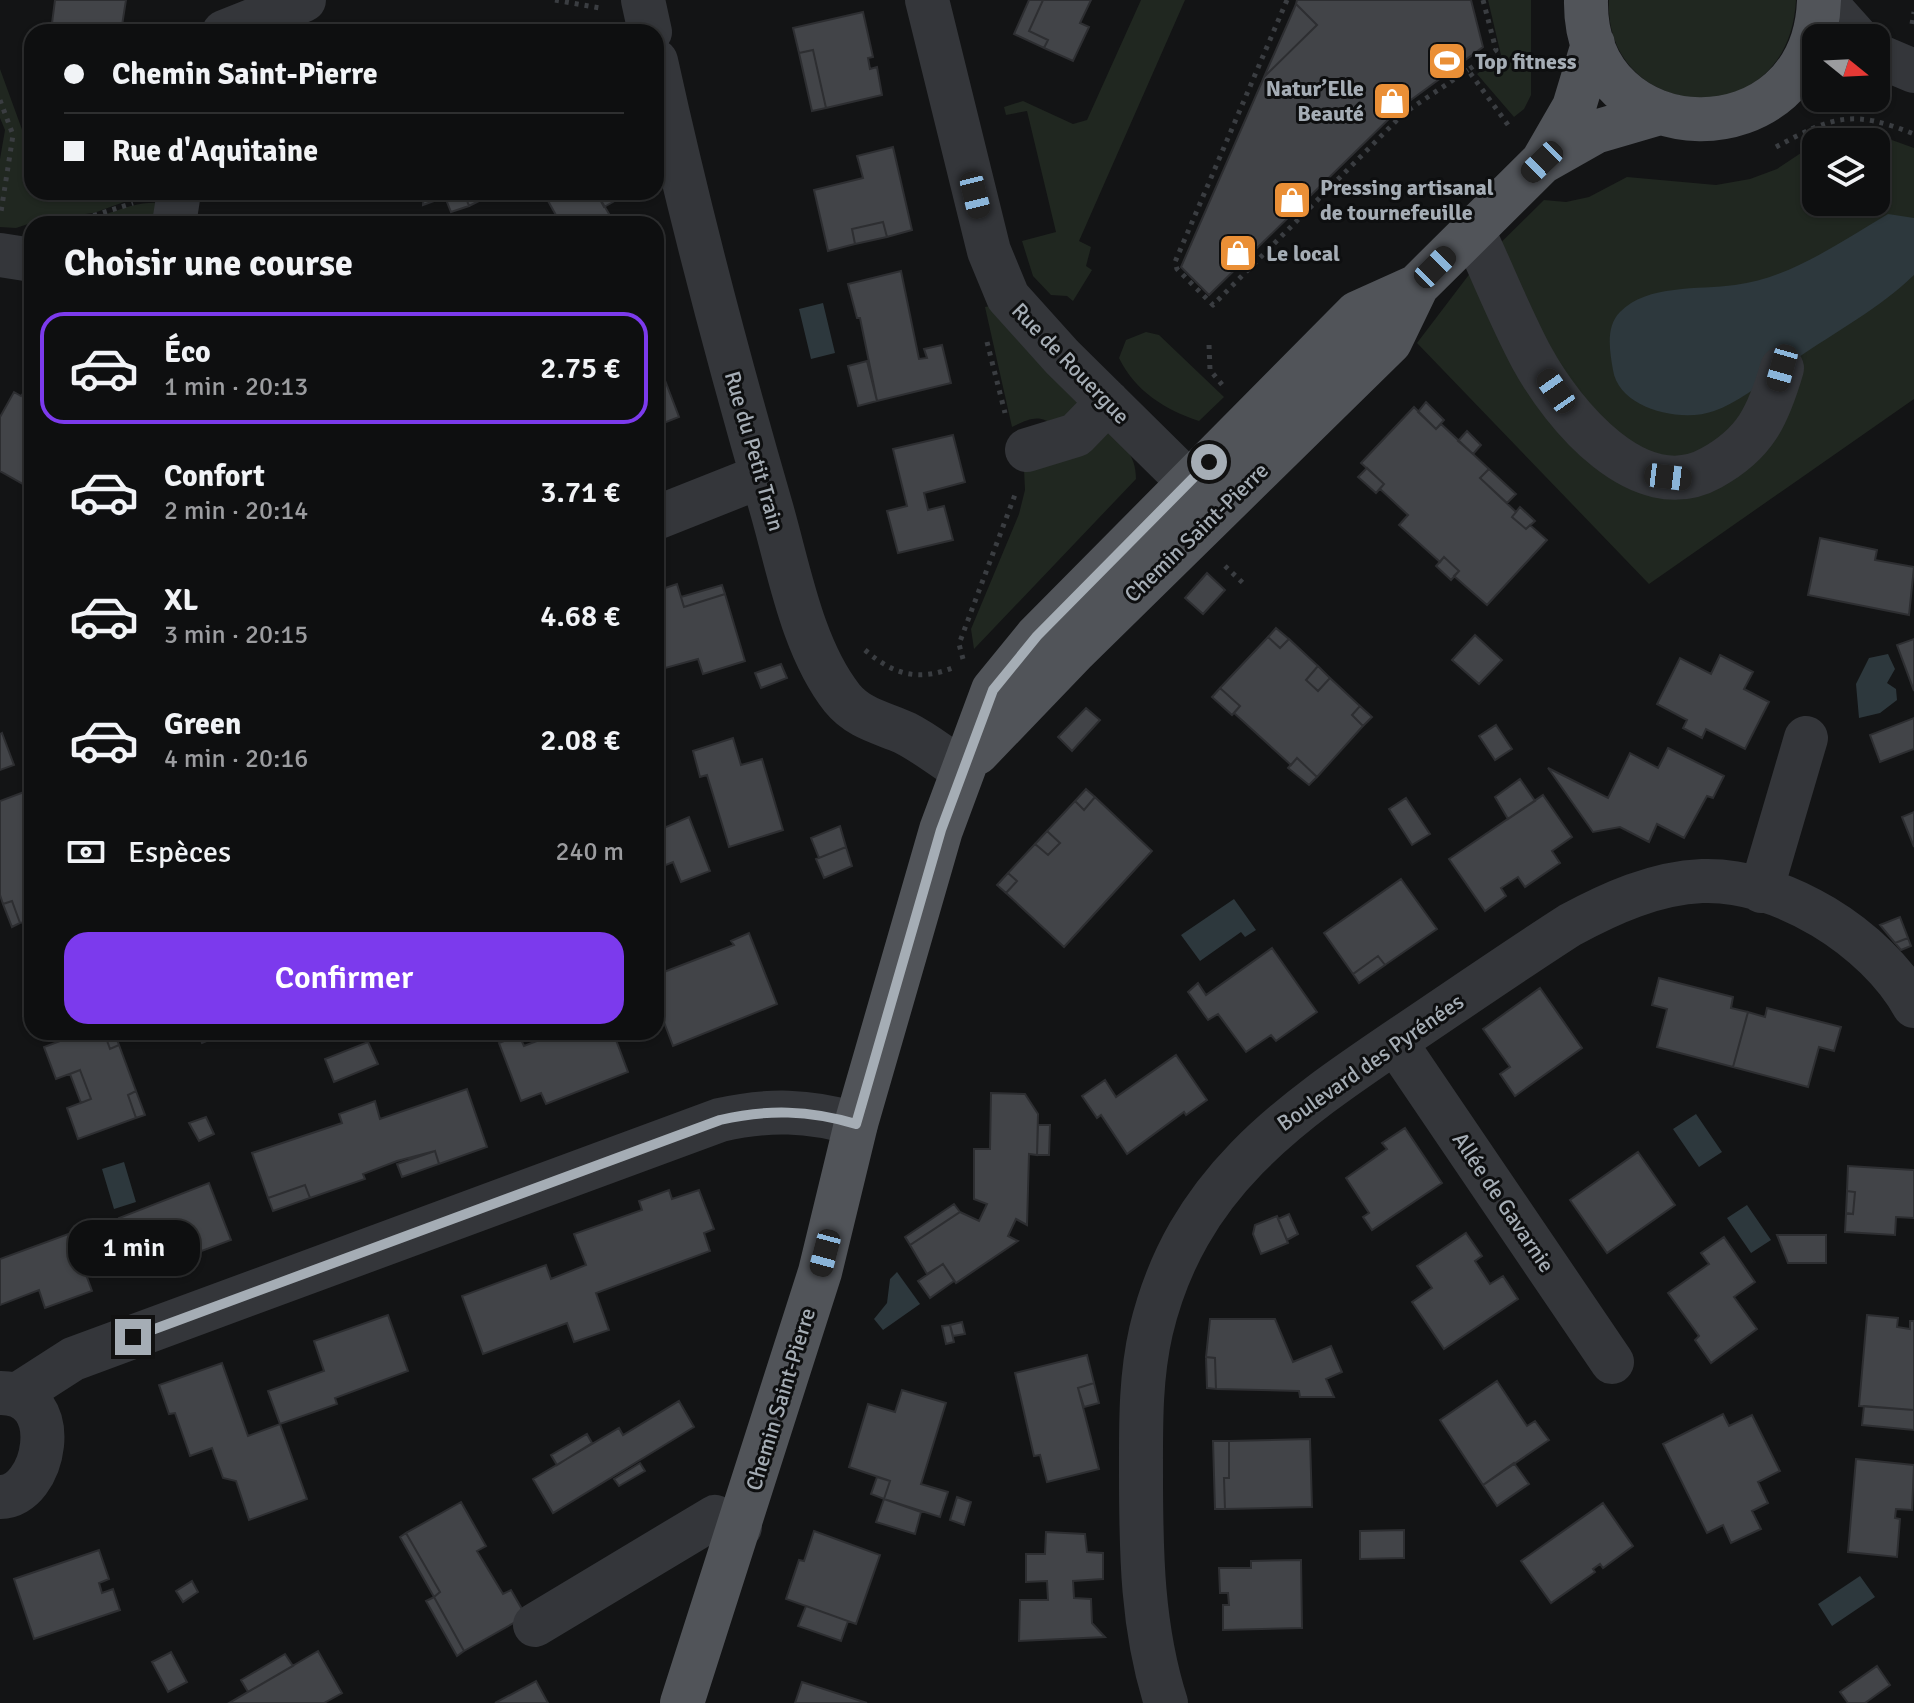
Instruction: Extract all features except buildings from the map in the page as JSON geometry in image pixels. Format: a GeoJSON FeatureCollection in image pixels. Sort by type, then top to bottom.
{"type":"FeatureCollection","features":[{"type":"Feature","properties":{"kind":"main road"},"geometry":{"type":"LineString","coordinates":[[1586,0],[1593,44],[1612,78],[1626,93],[1660,113],[1709,121],[1733,117],[1796,90],[1813,39],[1821,0]]}},
{"type":"Feature","properties":{"kind":"main road","name":"Chemin Saint-Pierre"},"geometry":{"type":"LineString","coordinates":[[682,1703],[820,1272],[856,1124],[961,769],[1203,497],[1390,342],[1417,286],[1473,231],[1528,148],[1574,107],[1593,44]]}},
{"type":"Feature","properties":{"kind":"main road","name":"Chemin Saint-Pierre"},"geometry":{"type":"LineString","coordinates":[[1528,148],[1660,113]]}},
{"type":"Feature","properties":{"kind":"street"},"geometry":{"type":"LineString","coordinates":[[244,24],[304,0]]}},
{"type":"Feature","properties":{"kind":"street","name":"Rue de Rouergue"},"geometry":{"type":"LineString","coordinates":[[927,0],[989,251],[1002,285],[1020,314],[1203,497]]}},
{"type":"Feature","properties":{"kind":"street"},"geometry":{"type":"LineString","coordinates":[[1821,0],[1844,24]]}},
{"type":"Feature","properties":{"kind":"street"},"geometry":{"type":"LineString","coordinates":[[624,4],[643,24]]}},
{"type":"Feature","properties":{"kind":"street"},"geometry":{"type":"LineString","coordinates":[[1890,61],[1914,71]]}},
{"type":"Feature","properties":{"kind":"street"},"geometry":{"type":"LineString","coordinates":[[1890,91],[1914,100]]}},
{"type":"Feature","properties":{"kind":"street","name":"Rue du Petit Train"},"geometry":{"type":"LineString","coordinates":[[664,97],[689,211],[762,476],[815,649],[844,701],[865,717],[906,734],[961,769]]}},
{"type":"Feature","properties":{"kind":"street"},"geometry":{"type":"LineString","coordinates":[[1473,231],[1533,360],[1573,415],[1606,452],[1645,474],[1691,479],[1740,452],[1771,408],[1782,368]]}},
{"type":"Feature","properties":{"kind":"street"},"geometry":{"type":"LineString","coordinates":[[0,255],[24,246]]}},
{"type":"Feature","properties":{"kind":"street"},"geometry":{"type":"LineString","coordinates":[[1020,452],[1076,435],[1108,402]]}},
{"type":"Feature","properties":{"kind":"street"},"geometry":{"type":"LineString","coordinates":[[664,515],[762,476]]}},
{"type":"Feature","properties":{"kind":"street"},"geometry":{"type":"LineString","coordinates":[[1761,891],[1806,738]]}},
{"type":"Feature","properties":{"kind":"street","name":"Boulevard des Pyrénées"},"geometry":{"type":"LineString","coordinates":[[1166,1703],[1149,1637],[1141,1527],[1141,1402],[1145,1365],[1161,1300],[1186,1239],[1222,1186],[1256,1145],[1324,1090],[1570,925],[1612,902],[1658,888],[1700,881],[1723,881],[1761,891],[1816,912],[1844,929],[1888,970],[1914,1006]]}},
{"type":"Feature","properties":{"kind":"street","name":"Allée de Gavarnie"},"geometry":{"type":"LineString","coordinates":[[1395,1042],[1612,1362]]}},
{"type":"Feature","properties":{"kind":"street"},"geometry":{"type":"LineString","coordinates":[[8,1394],[73,1359],[720,1120],[744,1115],[800,1112],[820,1113],[856,1124]]}},
{"type":"Feature","properties":{"kind":"street"},"geometry":{"type":"LineString","coordinates":[[0,1497],[16,1495],[29,1481],[41,1448],[41,1417],[27,1400],[8,1394]]}},
{"type":"Feature","properties":{"kind":"street"},"geometry":{"type":"LineString","coordinates":[[535,1625],[715,1517],[740,1527]]}},
{"type":"Feature","properties":{"kind":"path"},"geometry":{"type":"LineString","coordinates":[[555,0],[624,4]]}},
{"type":"Feature","properties":{"kind":"path"},"geometry":{"type":"LineString","coordinates":[[1287,0],[1175,262],[1177,269],[1213,305],[1404,113],[1496,50],[1483,0]]}},
{"type":"Feature","properties":{"kind":"path"},"geometry":{"type":"LineString","coordinates":[[1468,70],[1528,148]]}},
{"type":"Feature","properties":{"kind":"path"},"geometry":{"type":"LineString","coordinates":[[0,100],[13,135],[0,219]]}},
{"type":"Feature","properties":{"kind":"path"},"geometry":{"type":"LineString","coordinates":[[92,216],[140,200],[177,204]]}},
{"type":"Feature","properties":{"kind":"path"},"geometry":{"type":"LineString","coordinates":[[964,663],[959,644],[1016,496],[1020,452],[987,340]]}},
{"type":"Feature","properties":{"kind":"path"},"geometry":{"type":"LineString","coordinates":[[1209,345],[1210,370],[1228,391]]}},
{"type":"Feature","properties":{"kind":"path"},"geometry":{"type":"LineString","coordinates":[[1218,565],[1227,567],[1244,584]]}},
{"type":"Feature","properties":{"kind":"shaded area"},"geometry":{"type":"Polygon","coordinates":[[[1141,0],[1185,0],[1079,241],[1091,247],[1086,266],[1092,270],[1073,301],[1067,296],[1051,295],[1033,276],[1022,241],[1056,232],[1027,111],[1006,115],[1004,107],[1023,101],[1073,124],[1087,120],[1141,0]]]}},
{"type":"Feature","properties":{"kind":"shaded area"},"geometry":{"type":"Polygon","coordinates":[[[1488,0],[1531,0],[1531,95],[1524,109],[1514,117],[1477,74],[1501,55],[1488,0]]]}},
{"type":"Feature","properties":{"kind":"shaded area"},"geometry":{"type":"Polygon","coordinates":[[[1609,0],[1796,0],[1786,45],[1763,76],[1732,93],[1698,98],[1664,90],[1635,71],[1615,41],[1609,0]]]}},
{"type":"Feature","properties":{"kind":"shaded area"},"geometry":{"type":"Polygon","coordinates":[[[0,69],[24,135],[24,200],[129,200],[94,213],[24,216],[24,225],[0,227],[0,159],[5,130],[0,118],[0,69]]]}},
{"type":"Feature","properties":{"kind":"shaded area"},"geometry":{"type":"Polygon","coordinates":[[[1890,139],[1914,148],[1914,399],[1649,584],[1417,343],[1471,272],[1544,200],[1566,202],[1589,197],[1627,177],[1716,185],[1750,179],[1777,169],[1802,152],[1802,216],[1890,216],[1890,139]]]}},
{"type":"Feature","properties":{"kind":"shaded area"},"geometry":{"type":"Polygon","coordinates":[[[158,203],[154,216],[102,216],[135,205],[158,203]]]}},
{"type":"Feature","properties":{"kind":"shaded area"},"geometry":{"type":"Polygon","coordinates":[[[1885,216],[1914,218],[1914,275],[1872,309],[1725,407],[1700,414],[1669,414],[1639,403],[1627,395],[1618,383],[1613,370],[1610,332],[1615,318],[1631,303],[1659,292],[1756,281],[1814,257],[1885,216]]]}},
{"type":"Feature","properties":{"kind":"shaded area"},"geometry":{"type":"Polygon","coordinates":[[[823,303],[835,353],[811,359],[799,309],[823,303]]]}},
{"type":"Feature","properties":{"kind":"shaded area"},"geometry":{"type":"Polygon","coordinates":[[[990,306],[1081,405],[1055,427],[1039,419],[1012,427],[985,307],[990,306]]]}},
{"type":"Feature","properties":{"kind":"shaded area"},"geometry":{"type":"Polygon","coordinates":[[[1146,332],[1159,335],[1224,397],[1199,421],[1152,398],[1126,370],[1119,358],[1126,340],[1146,332]]]}},
{"type":"Feature","properties":{"kind":"shaded area"},"geometry":{"type":"Polygon","coordinates":[[[1104,430],[1131,456],[1136,479],[974,649],[971,629],[1019,514],[1025,490],[1024,469],[1104,430]]]}},
{"type":"Feature","properties":{"kind":"shaded area"},"geometry":{"type":"Polygon","coordinates":[[[1888,654],[1895,669],[1887,683],[1896,689],[1897,700],[1880,713],[1859,718],[1856,684],[1869,658],[1888,654]]]}},
{"type":"Feature","properties":{"kind":"shaded area"},"geometry":{"type":"Polygon","coordinates":[[[1234,899],[1256,930],[1245,937],[1241,932],[1200,961],[1181,935],[1234,899]]]}},
{"type":"Feature","properties":{"kind":"shaded area"},"geometry":{"type":"Polygon","coordinates":[[[1696,1114],[1722,1152],[1699,1167],[1673,1129],[1696,1114]]]}},
{"type":"Feature","properties":{"kind":"shaded area"},"geometry":{"type":"Polygon","coordinates":[[[124,1162],[136,1202],[114,1209],[102,1169],[124,1162]]]}},
{"type":"Feature","properties":{"kind":"shaded area"},"geometry":{"type":"Polygon","coordinates":[[[1747,1205],[1771,1240],[1751,1253],[1727,1218],[1747,1205]]]}},
{"type":"Feature","properties":{"kind":"shaded area"},"geometry":{"type":"Polygon","coordinates":[[[897,1272],[920,1304],[883,1330],[874,1319],[887,1303],[890,1279],[897,1272]]]}},
{"type":"Feature","properties":{"kind":"shaded area"},"geometry":{"type":"Polygon","coordinates":[[[1860,1576],[1875,1597],[1832,1626],[1818,1604],[1860,1576]]]}},
{"type":"Feature","properties":{"kind":"place","name":"Top fitness"},"geometry":{"type":"Point","coordinates":[1447,61]}},
{"type":"Feature","properties":{"kind":"place","name":"Natur’Elle Beauté"},"geometry":{"type":"Point","coordinates":[1392,101]}},
{"type":"Feature","properties":{"kind":"place","name":"Pressing artisanal de tournefeuille"},"geometry":{"type":"Point","coordinates":[1292,200]}},
{"type":"Feature","properties":{"kind":"place","name":"Le local"},"geometry":{"type":"Point","coordinates":[1238,253]}},
{"type":"Feature","properties":{"kind":"route"},"geometry":{"type":"LineString","coordinates":[[133,1337],[720,1120],[765,1112],[800,1112],[820,1113],[856,1124],[941,830],[961,769],[993,690],[1037,636],[1209,462]]}}]}
